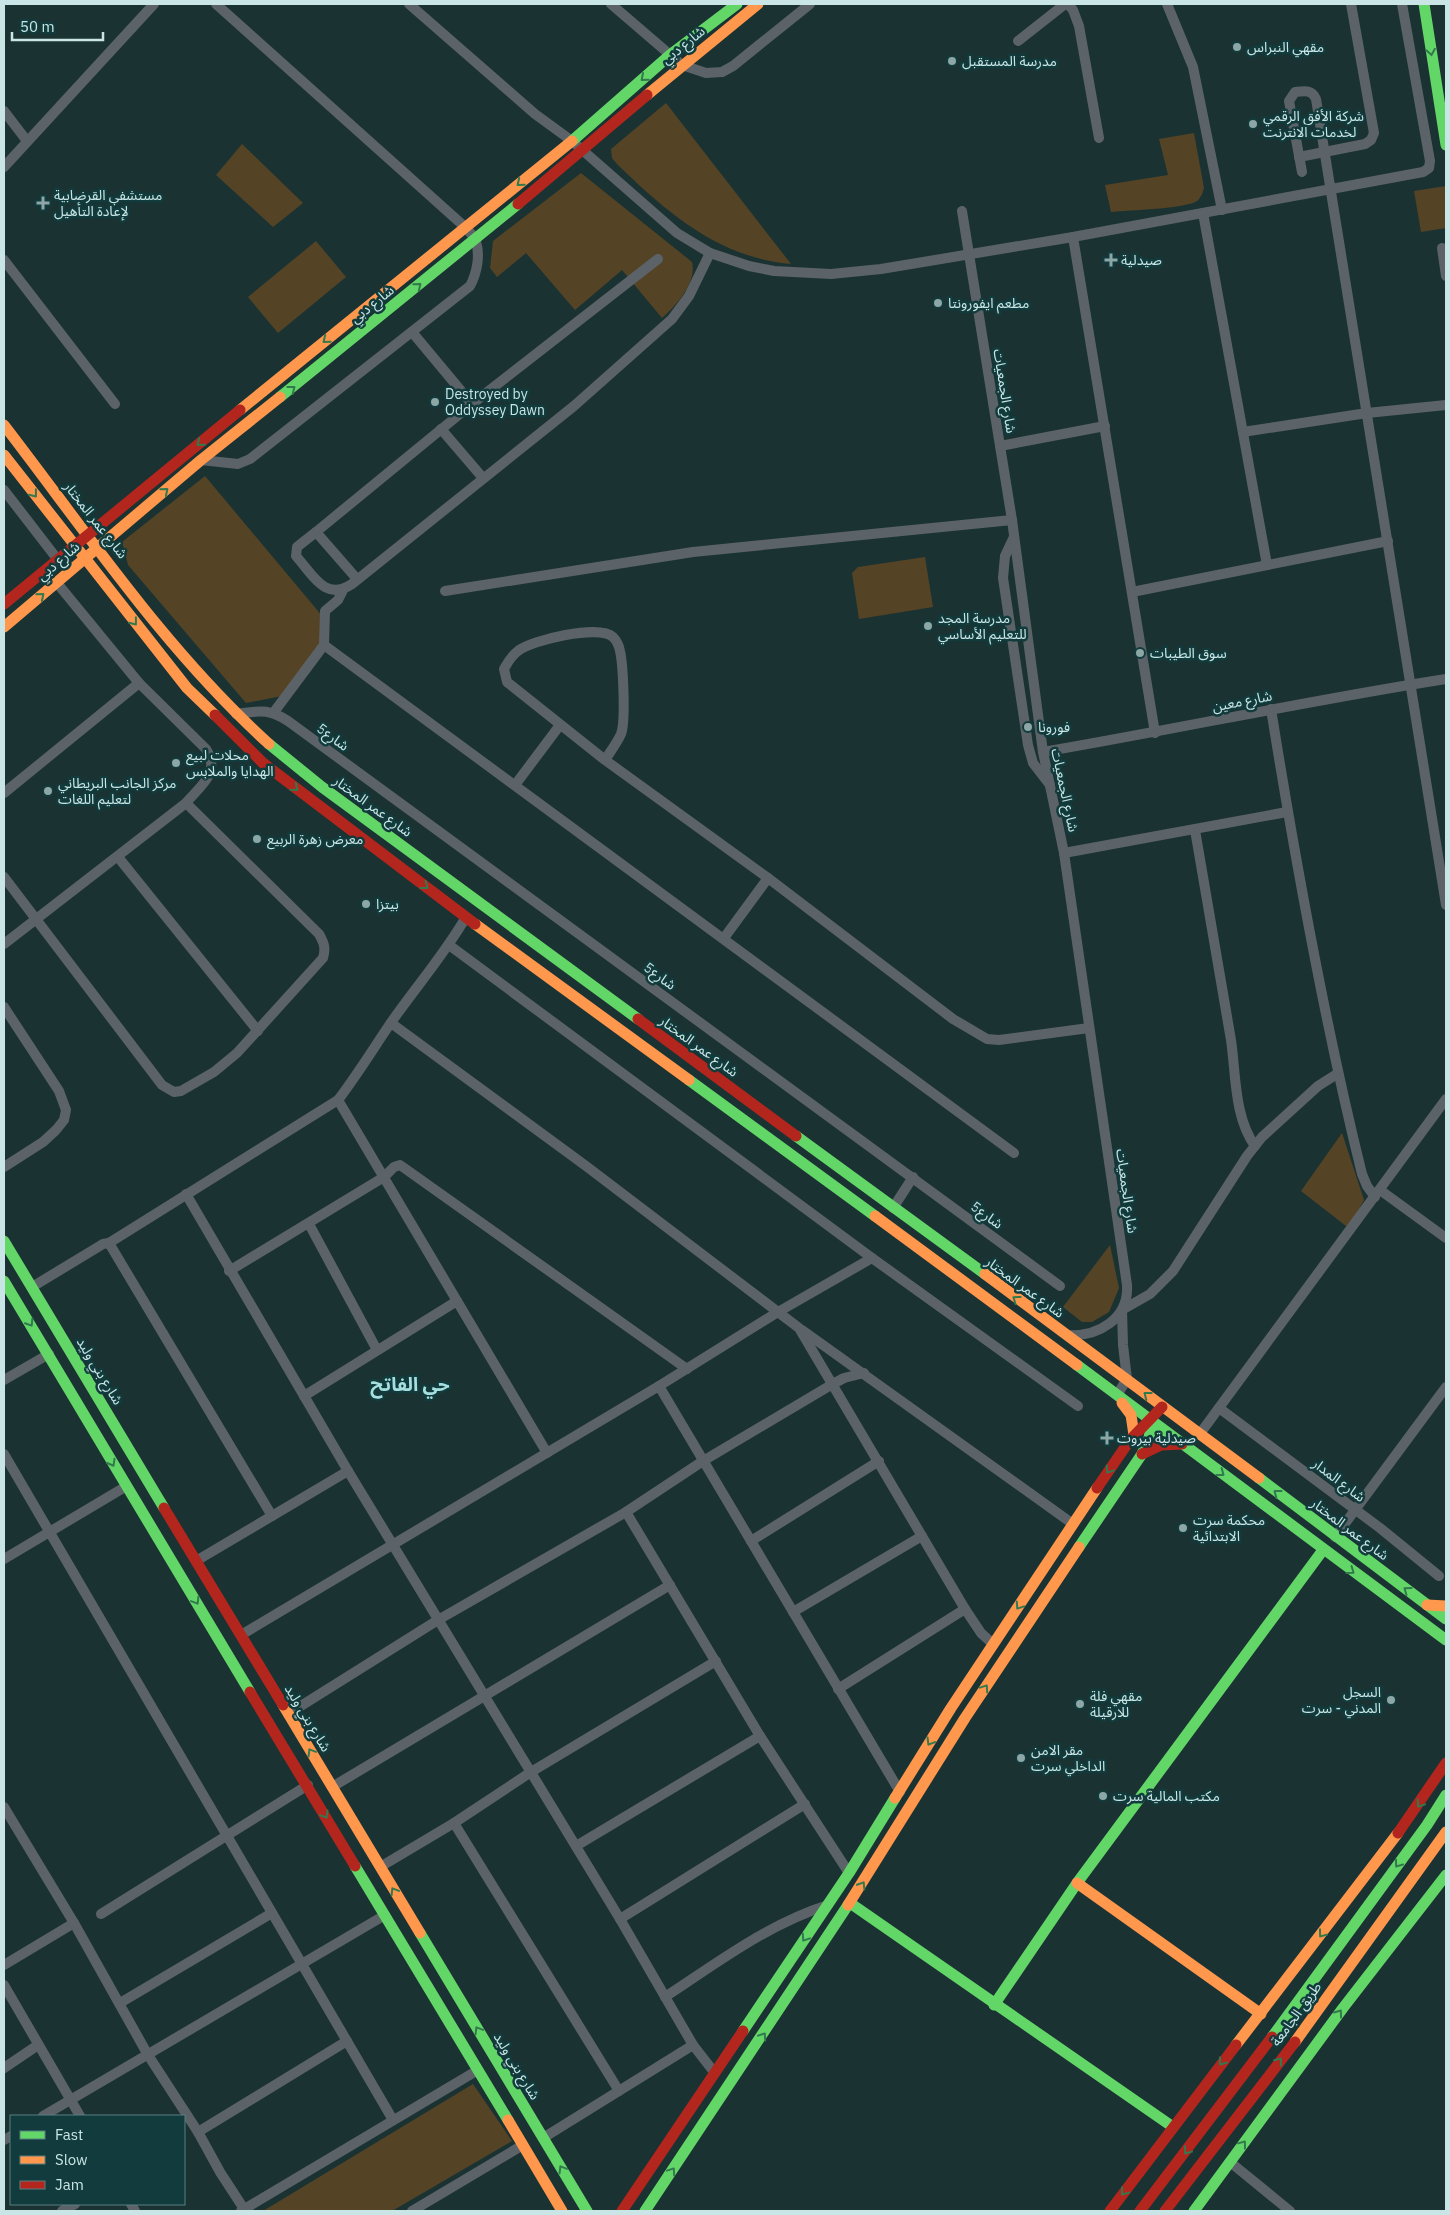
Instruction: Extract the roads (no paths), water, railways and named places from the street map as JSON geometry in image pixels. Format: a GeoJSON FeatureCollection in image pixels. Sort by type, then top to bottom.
{"type":"FeatureCollection","features":[{"type":"Feature","properties":{"kind":"main road","name":"شارع دبي"},"geometry":{"type":"LineString","coordinates":[[4,604],[88,533],[572,141],[670,56],[737,4]]}},
{"type":"Feature","properties":{"kind":"main road","name":"شارع دبي"},"geometry":{"type":"LineString","coordinates":[[4,627],[201,460],[475,240],[682,65],[758,4]]}},
{"type":"Feature","properties":{"kind":"main road"},"geometry":{"type":"LineString","coordinates":[[1424,4],[1446,145]]}},
{"type":"Feature","properties":{"kind":"main road","name":"شارع عمر المختار"},"geometry":{"type":"LineString","coordinates":[[4,425],[158,626],[200,676],[236,714],[277,751],[322,787],[1127,1380],[1446,1619]]}},
{"type":"Feature","properties":{"kind":"main road"},"geometry":{"type":"LineString","coordinates":[[4,455],[187,688],[257,757],[310,800],[466,917],[1117,1395],[1446,1640]]}},
{"type":"Feature","properties":{"kind":"main road","name":"شارع بني وليد"},"geometry":{"type":"LineString","coordinates":[[4,1241],[587,2211]]}},
{"type":"Feature","properties":{"kind":"main road"},"geometry":{"type":"LineString","coordinates":[[4,1281],[49,1354],[125,1487],[135,1499],[562,2211]]}},
{"type":"Feature","properties":{"kind":"main road"},"geometry":{"type":"LineString","coordinates":[[1117,1395],[1130,1412],[1134,1435]]}},
{"type":"Feature","properties":{"kind":"main road"},"geometry":{"type":"LineString","coordinates":[[622,2211],[828,1905],[951,1708],[1073,1524],[1134,1435],[1152,1421],[1162,1406]]}},
{"type":"Feature","properties":{"kind":"main road"},"geometry":{"type":"LineString","coordinates":[[645,2211],[787,2001],[965,1718],[1142,1454],[1149,1438],[1152,1421]]}},
{"type":"Feature","properties":{"kind":"main road"},"geometry":{"type":"LineString","coordinates":[[1142,1454],[1165,1443],[1182,1444]]}},
{"type":"Feature","properties":{"kind":"main road"},"geometry":{"type":"LineString","coordinates":[[994,2005],[1077,1884],[1323,1550]]}},
{"type":"Feature","properties":{"kind":"main road"},"geometry":{"type":"LineString","coordinates":[[1427,1605],[1446,1606]]}},
{"type":"Feature","properties":{"kind":"main road"},"geometry":{"type":"LineString","coordinates":[[951,1708],[965,1718]]}},
{"type":"Feature","properties":{"kind":"main road"},"geometry":{"type":"LineString","coordinates":[[1110,2211],[1403,1827],[1446,1763]]}},
{"type":"Feature","properties":{"kind":"main road"},"geometry":{"type":"LineString","coordinates":[[1140,2211],[1284,2020],[1446,1795]]}},
{"type":"Feature","properties":{"kind":"main road","name":"طريق الجامعة"},"geometry":{"type":"LineString","coordinates":[[1165,2211],[1216,2142],[1296,2041],[1446,1832]]}},
{"type":"Feature","properties":{"kind":"main road"},"geometry":{"type":"LineString","coordinates":[[1194,2211],[1342,2008],[1446,1875]]}},
{"type":"Feature","properties":{"kind":"main road"},"geometry":{"type":"LineString","coordinates":[[1077,1884],[1260,2014]]}},
{"type":"Feature","properties":{"kind":"main road"},"geometry":{"type":"LineString","coordinates":[[850,1903],[994,2005],[1173,2127]]}},
{"type":"Feature","properties":{"kind":"main road"},"geometry":{"type":"LineString","coordinates":[[771,1990],[787,2001]]}},
{"type":"Feature","properties":{"kind":"main road"},"geometry":{"type":"LineString","coordinates":[[1216,2142],[1237,2132],[1279,2078],[1306,2059]]}},
{"type":"Feature","properties":{"kind":"street"},"geometry":{"type":"LineString","coordinates":[[4,167],[154,4]]}},
{"type":"Feature","properties":{"kind":"street"},"geometry":{"type":"LineString","coordinates":[[201,460],[238,464],[250,459],[470,286],[476,274],[478,260],[475,240],[465,227],[216,4]]}},
{"type":"Feature","properties":{"kind":"street"},"geometry":{"type":"LineString","coordinates":[[409,4],[535,114],[583,150],[661,221],[710,253],[749,266],[802,274],[831,274],[881,269],[970,255],[1423,172],[1429,168],[1430,161],[1402,4]]}},
{"type":"Feature","properties":{"kind":"street"},"geometry":{"type":"LineString","coordinates":[[611,4],[682,65],[706,72],[728,70],[810,4]]}},
{"type":"Feature","properties":{"kind":"street"},"geometry":{"type":"LineString","coordinates":[[1018,41],[1067,4],[1073,10],[1079,26],[1099,138]]}},
{"type":"Feature","properties":{"kind":"street"},"geometry":{"type":"LineString","coordinates":[[1167,4],[1196,76],[1222,210]]}},
{"type":"Feature","properties":{"kind":"street"},"geometry":{"type":"LineString","coordinates":[[1299,157],[1365,144],[1371,140],[1374,134],[1351,4]]}},
{"type":"Feature","properties":{"kind":"street"},"geometry":{"type":"LineString","coordinates":[[1302,172],[1289,100],[1295,92],[1306,90],[1315,96],[1446,905]]}},
{"type":"Feature","properties":{"kind":"street"},"geometry":{"type":"LineString","coordinates":[[4,112],[27,142]]}},
{"type":"Feature","properties":{"kind":"street","name":"شارع الجمعيات"},"geometry":{"type":"LineString","coordinates":[[962,211],[1012,520],[1042,752],[1064,854],[1128,1285],[1126,1302],[1122,1310],[1122,1345],[1127,1380]]}},
{"type":"Feature","properties":{"kind":"street"},"geometry":{"type":"LineString","coordinates":[[1203,213],[1267,565]]}},
{"type":"Feature","properties":{"kind":"street"},"geometry":{"type":"LineString","coordinates":[[1073,237],[1155,733]]}},
{"type":"Feature","properties":{"kind":"street"},"geometry":{"type":"LineString","coordinates":[[1442,248],[1446,276]]}},
{"type":"Feature","properties":{"kind":"street"},"geometry":{"type":"LineString","coordinates":[[658,258],[472,404],[297,547],[296,556],[325,588],[335,592],[343,590],[574,406],[672,319],[689,296],[710,253]]}},
{"type":"Feature","properties":{"kind":"street"},"geometry":{"type":"LineString","coordinates":[[4,260],[115,404]]}},
{"type":"Feature","properties":{"kind":"street"},"geometry":{"type":"LineString","coordinates":[[412,332],[472,404]]}},
{"type":"Feature","properties":{"kind":"street"},"geometry":{"type":"LineString","coordinates":[[1243,432],[1366,412],[1446,405]]}},
{"type":"Feature","properties":{"kind":"street"},"geometry":{"type":"LineString","coordinates":[[1000,446],[1105,426]]}},
{"type":"Feature","properties":{"kind":"street"},"geometry":{"type":"LineString","coordinates":[[441,429],[483,478]]}},
{"type":"Feature","properties":{"kind":"street"},"geometry":{"type":"LineString","coordinates":[[4,490],[58,560]]}},
{"type":"Feature","properties":{"kind":"street"},"geometry":{"type":"LineString","coordinates":[[445,591],[693,552],[1012,520]]}},
{"type":"Feature","properties":{"kind":"street"},"geometry":{"type":"LineString","coordinates":[[316,532],[357,579]]}},
{"type":"Feature","properties":{"kind":"street"},"geometry":{"type":"LineString","coordinates":[[1014,537],[1004,556],[1003,578],[1028,745],[1038,771],[1050,786]]}},
{"type":"Feature","properties":{"kind":"street"},"geometry":{"type":"LineString","coordinates":[[1132,592],[1388,541]]}},
{"type":"Feature","properties":{"kind":"street"},"geometry":{"type":"LineString","coordinates":[[4,944],[186,802],[209,776],[212,766],[211,757],[206,749],[139,682],[57,583]]}},
{"type":"Feature","properties":{"kind":"street"},"geometry":{"type":"LineString","coordinates":[[236,714],[256,711],[274,712],[324,645],[326,639],[325,611],[338,600],[343,590]]}},
{"type":"Feature","properties":{"kind":"street"},"geometry":{"type":"LineString","coordinates":[[605,760],[621,734],[623,722],[620,651],[612,636],[606,633],[586,632],[536,642],[518,650],[510,658],[504,669],[507,682],[605,760],[768,878],[953,1019],[987,1039],[1000,1040],[1089,1028]]}},
{"type":"Feature","properties":{"kind":"street"},"geometry":{"type":"LineString","coordinates":[[324,645],[1014,1153]]}},
{"type":"Feature","properties":{"kind":"street","name":"شارع معين"},"geometry":{"type":"LineString","coordinates":[[1042,752],[1155,733],[1271,709],[1446,679]]}},
{"type":"Feature","properties":{"kind":"street"},"geometry":{"type":"LineString","coordinates":[[4,793],[139,682]]}},
{"type":"Feature","properties":{"kind":"street"},"geometry":{"type":"LineString","coordinates":[[1271,709],[1287,812],[1337,1074],[1362,1174],[1367,1186],[1446,1238]]}},
{"type":"Feature","properties":{"kind":"street","name":"شارع5"},"geometry":{"type":"LineString","coordinates":[[274,712],[1060,1286]]}},
{"type":"Feature","properties":{"kind":"street"},"geometry":{"type":"LineString","coordinates":[[514,785],[560,725]]}},
{"type":"Feature","properties":{"kind":"street"},"geometry":{"type":"LineString","coordinates":[[4,876],[162,1085],[174,1092],[181,1091],[214,1072],[237,1053],[323,958],[325,943],[319,934],[186,802]]}},
{"type":"Feature","properties":{"kind":"street"},"geometry":{"type":"LineString","coordinates":[[1064,854],[1287,812]]}},
{"type":"Feature","properties":{"kind":"street"},"geometry":{"type":"LineString","coordinates":[[1195,830],[1242,1117],[1246,1133],[1255,1146]]}},
{"type":"Feature","properties":{"kind":"street"},"geometry":{"type":"LineString","coordinates":[[118,856],[258,1030]]}},
{"type":"Feature","properties":{"kind":"street"},"geometry":{"type":"LineString","coordinates":[[724,938],[768,878]]}},
{"type":"Feature","properties":{"kind":"street"},"geometry":{"type":"LineString","coordinates":[[32,1287],[104,1244],[109,1243],[338,1100],[360,1071],[391,1023],[450,945],[466,917]]}},
{"type":"Feature","properties":{"kind":"street"},"geometry":{"type":"LineString","coordinates":[[450,945],[872,1258],[1078,1406]]}},
{"type":"Feature","properties":{"kind":"street"},"geometry":{"type":"LineString","coordinates":[[4,1007],[59,1091],[66,1110],[64,1120],[43,1142],[4,1167]]}},
{"type":"Feature","properties":{"kind":"street"},"geometry":{"type":"LineString","coordinates":[[391,1023],[586,1166],[799,1328],[1073,1524]]}},
{"type":"Feature","properties":{"kind":"street"},"geometry":{"type":"LineString","coordinates":[[1066,1335],[1086,1334],[1096,1331],[1113,1320],[1122,1310],[1150,1294],[1173,1271],[1255,1146],[1318,1086],[1337,1074]]}},
{"type":"Feature","properties":{"kind":"street"},"geometry":{"type":"LineString","coordinates":[[1199,1435],[1446,1099]]}},
{"type":"Feature","properties":{"kind":"street"},"geometry":{"type":"LineString","coordinates":[[338,1100],[546,1453]]}},
{"type":"Feature","properties":{"kind":"street"},"geometry":{"type":"LineString","coordinates":[[229,1271],[309,1224],[384,1177],[394,1167],[400,1165],[687,1369]]}},
{"type":"Feature","properties":{"kind":"street"},"geometry":{"type":"LineString","coordinates":[[893,1208],[913,1177]]}},
{"type":"Feature","properties":{"kind":"street"},"geometry":{"type":"LineString","coordinates":[[186,1194],[229,1271],[348,1471],[620,1919],[664,1997],[693,2045],[714,2072]]}},
{"type":"Feature","properties":{"kind":"street"},"geometry":{"type":"LineString","coordinates":[[309,1224],[377,1350]]}},
{"type":"Feature","properties":{"kind":"street"},"geometry":{"type":"LineString","coordinates":[[109,1243],[272,1516]]}},
{"type":"Feature","properties":{"kind":"street"},"geometry":{"type":"LineString","coordinates":[[241,1635],[659,1386],[778,1312],[872,1258]]}},
{"type":"Feature","properties":{"kind":"street"},"geometry":{"type":"LineString","coordinates":[[304,1396],[457,1301]]}},
{"type":"Feature","properties":{"kind":"street"},"geometry":{"type":"LineString","coordinates":[[799,1328],[831,1385],[879,1461],[966,1609],[981,1633],[993,1644]]}},
{"type":"Feature","properties":{"kind":"street"},"geometry":{"type":"LineString","coordinates":[[4,1380],[49,1354]]}},
{"type":"Feature","properties":{"kind":"street"},"geometry":{"type":"LineString","coordinates":[[288,1714],[438,1620],[626,1512],[703,1462],[831,1385],[844,1378],[864,1374]]}},
{"type":"Feature","properties":{"kind":"street"},"geometry":{"type":"LineString","coordinates":[[1117,1395],[1127,1380]]}},
{"type":"Feature","properties":{"kind":"street"},"geometry":{"type":"LineString","coordinates":[[659,1386],[900,1792]]}},
{"type":"Feature","properties":{"kind":"street"},"geometry":{"type":"LineString","coordinates":[[1335,1537],[1446,1387]]}},
{"type":"Feature","properties":{"kind":"street","name":"شارع المدار"},"geometry":{"type":"LineString","coordinates":[[1219,1408],[1356,1510],[1439,1576]]}},
{"type":"Feature","properties":{"kind":"street"},"geometry":{"type":"LineString","coordinates":[[4,1454],[394,2120]]}},
{"type":"Feature","properties":{"kind":"street"},"geometry":{"type":"LineString","coordinates":[[750,1541],[879,1461]]}},
{"type":"Feature","properties":{"kind":"street"},"geometry":{"type":"LineString","coordinates":[[196,1561],[348,1471]]}},
{"type":"Feature","properties":{"kind":"street"},"geometry":{"type":"LineString","coordinates":[[4,1559],[125,1487]]}},
{"type":"Feature","properties":{"kind":"street"},"geometry":{"type":"LineString","coordinates":[[626,1512],[760,1736],[849,1873]]}},
{"type":"Feature","properties":{"kind":"street"},"geometry":{"type":"LineString","coordinates":[[793,1612],[922,1536]]}},
{"type":"Feature","properties":{"kind":"street"},"geometry":{"type":"LineString","coordinates":[[332,1787],[670,1585]]}},
{"type":"Feature","properties":{"kind":"street"},"geometry":{"type":"LineString","coordinates":[[838,1689],[966,1609]]}},
{"type":"Feature","properties":{"kind":"street"},"geometry":{"type":"LineString","coordinates":[[380,1867],[531,1772],[716,1661]]}},
{"type":"Feature","properties":{"kind":"street"},"geometry":{"type":"LineString","coordinates":[[576,1846],[760,1736]]}},
{"type":"Feature","properties":{"kind":"street"},"geometry":{"type":"LineString","coordinates":[[101,1914],[308,1786]]}},
{"type":"Feature","properties":{"kind":"street"},"geometry":{"type":"LineString","coordinates":[[620,1919],[805,1804]]}},
{"type":"Feature","properties":{"kind":"street"},"geometry":{"type":"LineString","coordinates":[[4,1807],[74,1923],[148,2055],[198,2132],[243,2210],[478,2070]]}},
{"type":"Feature","properties":{"kind":"street"},"geometry":{"type":"LineString","coordinates":[[454,1822],[619,2092]]}},
{"type":"Feature","properties":{"kind":"street"},"geometry":{"type":"LineString","coordinates":[[664,1997],[774,1927],[828,1905]]}},
{"type":"Feature","properties":{"kind":"street"},"geometry":{"type":"LineString","coordinates":[[120,2003],[272,1913]]}},
{"type":"Feature","properties":{"kind":"street"},"geometry":{"type":"LineString","coordinates":[[45,2115],[385,1915]]}},
{"type":"Feature","properties":{"kind":"street"},"geometry":{"type":"LineString","coordinates":[[4,1965],[74,1923]]}},
{"type":"Feature","properties":{"kind":"street"},"geometry":{"type":"LineString","coordinates":[[4,1985],[79,2115]]}},
{"type":"Feature","properties":{"kind":"street"},"geometry":{"type":"LineString","coordinates":[[198,2132],[347,2041]]}},
{"type":"Feature","properties":{"kind":"street"},"geometry":{"type":"LineString","coordinates":[[4,2068],[38,2045]]}},
{"type":"Feature","properties":{"kind":"street"},"geometry":{"type":"LineString","coordinates":[[543,2138],[693,2045]]}},
{"type":"Feature","properties":{"kind":"street"},"geometry":{"type":"LineString","coordinates":[[412,2211],[522,2145]]}},
{"type":"Feature","properties":{"kind":"street"},"geometry":{"type":"LineString","coordinates":[[1230,2162],[1290,2211]]}},
{"type":"Feature","properties":{"kind":"street"},"geometry":{"type":"LineString","coordinates":[[62,2211],[73,2205]]}},
{"type":"Feature","properties":{"kind":"place","name":"مقهي النبراس"},"geometry":{"type":"Point","coordinates":[1237,47]}},
{"type":"Feature","properties":{"kind":"place","name":"مدرسة المستقبل"},"geometry":{"type":"Point","coordinates":[952,61]}},
{"type":"Feature","properties":{"kind":"place","name":"شركة الأفق الرقمي لخدمات الانترنت"},"geometry":{"type":"Point","coordinates":[1253,124]}},
{"type":"Feature","properties":{"kind":"place","name":"مستشفي القرضابية لإعادة التأهيل"},"geometry":{"type":"Point","coordinates":[43,203]}},
{"type":"Feature","properties":{"kind":"place","name":"صيدلية"},"geometry":{"type":"Point","coordinates":[1111,260]}},
{"type":"Feature","properties":{"kind":"place","name":"مطعم ايفورونتا"},"geometry":{"type":"Point","coordinates":[938,303]}},
{"type":"Feature","properties":{"kind":"place","name":"Destroyed by Oddyssey Dawn"},"geometry":{"type":"Point","coordinates":[435,402]}},
{"type":"Feature","properties":{"kind":"place","name":"مدرسة المجد للتعليم الأساسي"},"geometry":{"type":"Point","coordinates":[928,626]}},
{"type":"Feature","properties":{"kind":"place","name":"سوق الطيبات"},"geometry":{"type":"Point","coordinates":[1140,653]}},
{"type":"Feature","properties":{"kind":"place","name":"فورونا"},"geometry":{"type":"Point","coordinates":[1028,727]}},
{"type":"Feature","properties":{"kind":"place","name":"محلات لبيع الهدايا والملابس"},"geometry":{"type":"Point","coordinates":[176,763]}},
{"type":"Feature","properties":{"kind":"place","name":"مركز الجانب البريطاني لتعليم اللغات"},"geometry":{"type":"Point","coordinates":[48,791]}},
{"type":"Feature","properties":{"kind":"place","name":"معرض زهرة الربيع"},"geometry":{"type":"Point","coordinates":[257,839]}},
{"type":"Feature","properties":{"kind":"place","name":"بيتزا"},"geometry":{"type":"Point","coordinates":[366,904]}},
{"type":"Feature","properties":{"kind":"place","name":"صيدلية بيروت"},"geometry":{"type":"Point","coordinates":[1107,1438]}},
{"type":"Feature","properties":{"kind":"place","name":"محكمة سرت الابتدائية"},"geometry":{"type":"Point","coordinates":[1183,1528]}},
{"type":"Feature","properties":{"kind":"place","name":"السجل المدني - سرت"},"geometry":{"type":"Point","coordinates":[1391,1700]}},
{"type":"Feature","properties":{"kind":"place","name":"مقهي فلة للارقيلة"},"geometry":{"type":"Point","coordinates":[1080,1704]}},
{"type":"Feature","properties":{"kind":"place","name":"مقر الامن الداخلي سرت"},"geometry":{"type":"Point","coordinates":[1021,1758]}},
{"type":"Feature","properties":{"kind":"place","name":"مكتب المالية سرت"},"geometry":{"type":"Point","coordinates":[1103,1796]}},
{"type":"Feature","properties":{"kind":"district","name":"حي الفاتح"},"geometry":{"type":"Point","coordinates":[410,1384]}}]}
